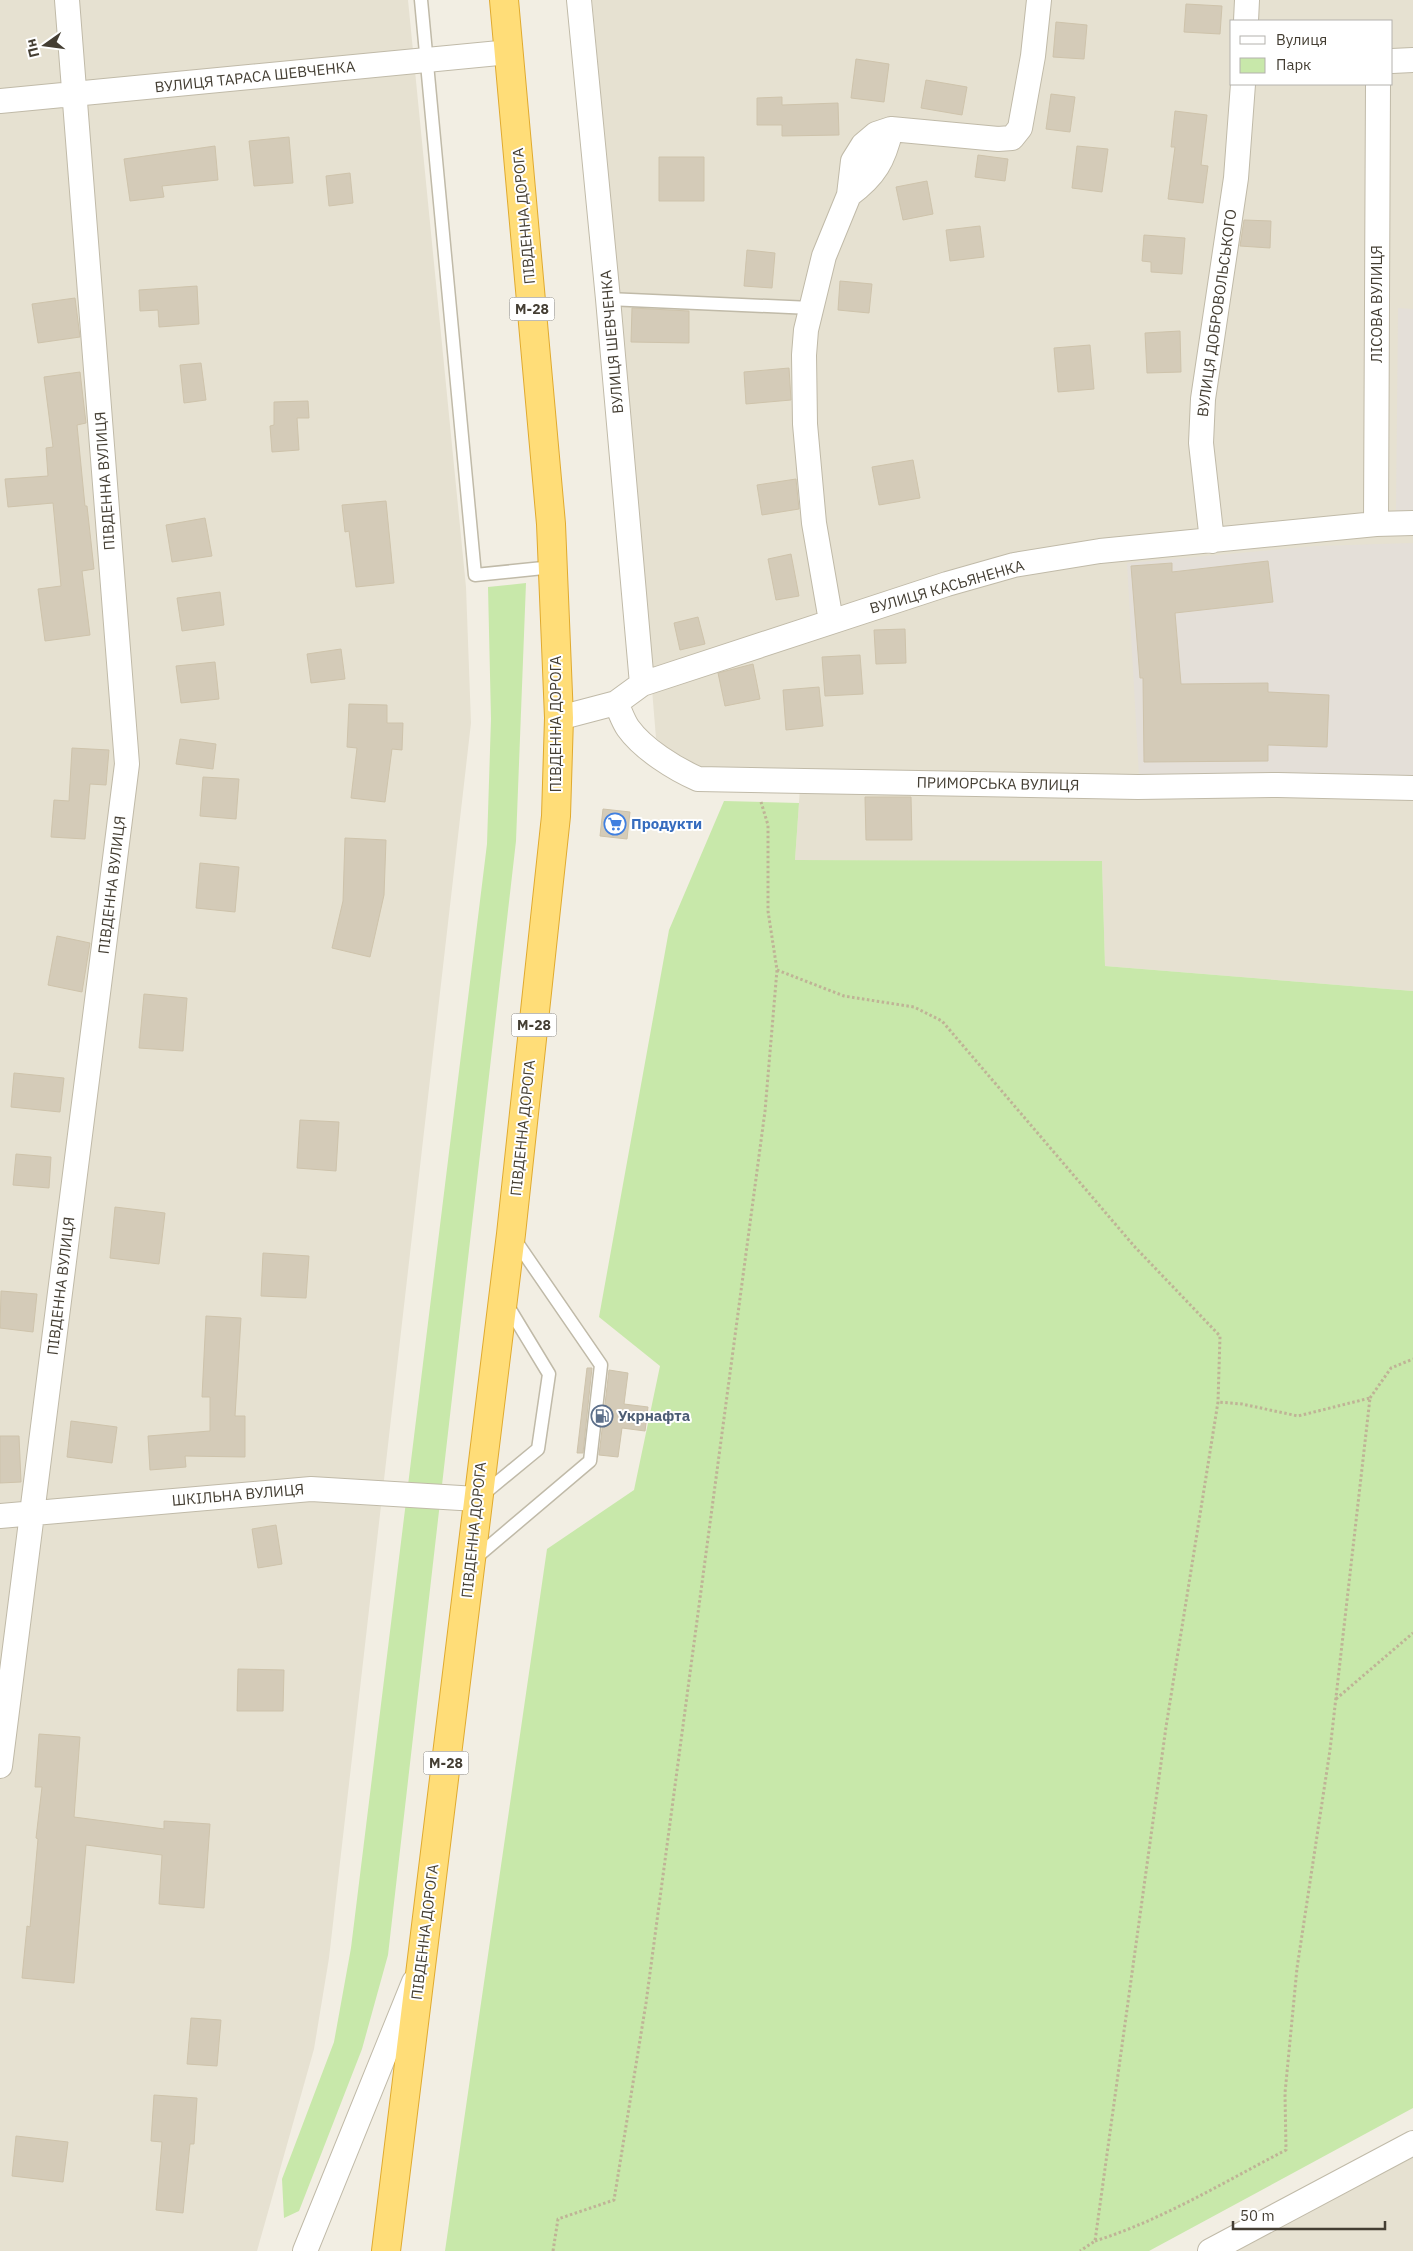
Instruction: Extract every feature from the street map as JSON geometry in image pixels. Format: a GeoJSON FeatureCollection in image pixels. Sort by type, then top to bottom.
{"type":"FeatureCollection","features":[{"type":"Feature","properties":{"kind":"highway","name":"ПІВДЕННА ДОРОГА"},"geometry":{"type":"LineString","coordinates":[[386,2251],[511,1234],[556,816],[559,718],[551,524],[504,0]]}},
{"type":"Feature","properties":{"kind":"street","name":"ПІВДЕННА ВУЛИЦЯ"},"geometry":{"type":"LineString","coordinates":[[0,1766],[127,764],[67,0]]}},
{"type":"Feature","properties":{"kind":"street","name":"ВУЛИЦЯ ШЕВЧЕНКА"},"geometry":{"type":"LineString","coordinates":[[579,0],[642,684]]}},
{"type":"Feature","properties":{"kind":"street"},"geometry":{"type":"LineString","coordinates":[[831,621],[814,523],[805,424],[804,355],[811,308],[824,256],[849,195],[854,161],[863,145],[876,134],[892,129],[998,140],[1012,138],[1020,128],[1033,56],[1039,0]]}},
{"type":"Feature","properties":{"kind":"street"},"geometry":{"type":"LineString","coordinates":[[1246,20],[1247,0]]}},
{"type":"Feature","properties":{"kind":"street","name":"ВУЛИЦЯ ТАРАСА ШЕВЧЕНКА"},"geometry":{"type":"LineString","coordinates":[[0,101],[510,52]]}},
{"type":"Feature","properties":{"kind":"street"},"geometry":{"type":"LineString","coordinates":[[1393,61],[1413,60]]}},
{"type":"Feature","properties":{"kind":"street","name":"ВУЛИЦЯ ДОБРОВОЛЬСЬКОГО"},"geometry":{"type":"LineString","coordinates":[[1212,541],[1201,443],[1203,399],[1236,178],[1242,85]]}},
{"type":"Feature","properties":{"kind":"street","name":"ЛІСОВА ВУЛИЦЯ"},"geometry":{"type":"LineString","coordinates":[[1376,524],[1378,85]]}},
{"type":"Feature","properties":{"kind":"street","name":"ВУЛИЦЯ КАСЬЯНЕНКА"},"geometry":{"type":"LineString","coordinates":[[559,718],[616,703],[642,684],[831,621],[1014,565],[1100,551],[1376,524],[1413,523]]}},
{"type":"Feature","properties":{"kind":"street","name":"ПРИМОРСЬКА ВУЛИЦЯ"},"geometry":{"type":"LineString","coordinates":[[616,703],[628,728],[655,754],[679,771],[698,779],[1138,787],[1278,785],[1413,788]]}},
{"type":"Feature","properties":{"kind":"street","name":"ШКІЛЬНА ВУЛИЦЯ"},"geometry":{"type":"LineString","coordinates":[[0,1516],[312,1489],[477,1499]]}},
{"type":"Feature","properties":{"kind":"street"},"geometry":{"type":"LineString","coordinates":[[305,2251],[421,1964]]}},
{"type":"Feature","properties":{"kind":"street"},"geometry":{"type":"LineString","coordinates":[[1210,2251],[1413,2143]]}},
{"type":"Feature","properties":{"kind":"lane"},"geometry":{"type":"LineString","coordinates":[[422,0],[475,575],[552,567]]}},
{"type":"Feature","properties":{"kind":"lane"},"geometry":{"type":"LineString","coordinates":[[608,299],[811,308]]}},
{"type":"Feature","properties":{"kind":"lane"},"geometry":{"type":"LineString","coordinates":[[471,1562],[590,1461],[601,1365],[511,1234]]}},
{"type":"Feature","properties":{"kind":"lane"},"geometry":{"type":"LineString","coordinates":[[477,1499],[538,1449],[549,1374],[502,1298]]}},
{"type":"Feature","properties":{"kind":"path"},"geometry":{"type":"LineString","coordinates":[[553,2251],[558,2219],[614,2200],[646,2003],[764,1120],[777,970],[768,911],[768,825],[754,780]]}},
{"type":"Feature","properties":{"kind":"path"},"geometry":{"type":"LineString","coordinates":[[777,970],[844,996],[914,1007],[942,1021],[1134,1246],[1220,1336],[1218,1402],[1166,1727],[1095,2241]]}},
{"type":"Feature","properties":{"kind":"path"},"geometry":{"type":"LineString","coordinates":[[1080,2251],[1095,2241],[1124,2232],[1174,2208],[1286,2150],[1285,2094],[1297,1968],[1336,1699],[1370,1398],[1391,1368],[1413,1359]]}},
{"type":"Feature","properties":{"kind":"path"},"geometry":{"type":"LineString","coordinates":[[1218,1402],[1242,1404],[1298,1416],[1370,1398]]}},
{"type":"Feature","properties":{"kind":"path"},"geometry":{"type":"LineString","coordinates":[[1336,1699],[1413,1634]]}},
{"type":"Feature","properties":{"kind":"shaded area"},"geometry":{"type":"Polygon","coordinates":[[[0,0],[408,0],[466,587],[471,723],[329,1958],[314,2049],[257,2251],[0,2251],[0,0]]]}},
{"type":"Feature","properties":{"kind":"shaded area"},"geometry":{"type":"Polygon","coordinates":[[[592,0],[1413,0],[1413,991],[1105,966],[1102,862],[795,860],[801,773],[692,769],[656,738],[621,311],[592,0]]]}},
{"type":"Feature","properties":{"kind":"shaded area"},"geometry":{"type":"Polygon","coordinates":[[[1398,308],[1413,309],[1413,512],[1396,513],[1398,308]]]}},
{"type":"Feature","properties":{"kind":"shaded area"},"geometry":{"type":"Polygon","coordinates":[[[1413,543],[1413,779],[1139,776],[1127,563],[1315,546],[1413,543]]]}},
{"type":"Feature","properties":{"kind":"shaded area"},"geometry":{"type":"Polygon","coordinates":[[[1413,2152],[1413,2251],[1229,2251],[1413,2152]]]}},
{"type":"Feature","properties":{"kind":"green space"},"geometry":{"type":"Polygon","coordinates":[[[526,583],[516,841],[388,1955],[362,2049],[299,2211],[284,2218],[282,2179],[334,2042],[351,1948],[487,844],[491,719],[488,587],[526,583]]]}},
{"type":"Feature","properties":{"kind":"green space"},"geometry":{"type":"Polygon","coordinates":[[[724,801],[799,803],[795,860],[1102,861],[1105,966],[1413,991],[1413,2108],[1149,2251],[445,2251],[547,1549],[634,1490],[660,1366],[599,1317],[669,930],[724,801]]]}},
{"type":"Feature","properties":{"kind":"building"},"geometry":{"type":"Polygon","coordinates":[[[1186,4],[1222,6],[1220,34],[1184,32],[1186,4]]]}},
{"type":"Feature","properties":{"kind":"building"},"geometry":{"type":"Polygon","coordinates":[[[1056,22],[1087,25],[1084,59],[1053,57],[1056,22]]]}},
{"type":"Feature","properties":{"kind":"building"},"geometry":{"type":"Polygon","coordinates":[[[856,59],[889,64],[884,102],[851,98],[856,59]]]}},
{"type":"Feature","properties":{"kind":"building"},"geometry":{"type":"Polygon","coordinates":[[[926,80],[967,87],[962,115],[921,108],[926,80]]]}},
{"type":"Feature","properties":{"kind":"building"},"geometry":{"type":"Polygon","coordinates":[[[1051,94],[1075,97],[1070,132],[1046,129],[1051,94]]]}},
{"type":"Feature","properties":{"kind":"building"},"geometry":{"type":"Polygon","coordinates":[[[782,97],[782,105],[838,103],[839,135],[782,136],[782,125],[757,125],[757,98],[782,97]]]}},
{"type":"Feature","properties":{"kind":"building"},"geometry":{"type":"Polygon","coordinates":[[[1175,111],[1207,115],[1201,165],[1208,166],[1203,203],[1168,199],[1175,147],[1171,147],[1175,111]]]}},
{"type":"Feature","properties":{"kind":"building"},"geometry":{"type":"Polygon","coordinates":[[[289,137],[293,183],[254,186],[249,141],[289,137]]]}},
{"type":"Feature","properties":{"kind":"building"},"geometry":{"type":"Polygon","coordinates":[[[215,146],[218,180],[162,186],[164,197],[130,201],[124,159],[215,146]]]}},
{"type":"Feature","properties":{"kind":"building"},"geometry":{"type":"Polygon","coordinates":[[[1077,146],[1108,149],[1102,192],[1072,188],[1077,146]]]}},
{"type":"Feature","properties":{"kind":"building"},"geometry":{"type":"Polygon","coordinates":[[[978,155],[1008,159],[1005,181],[975,177],[978,155]]]}},
{"type":"Feature","properties":{"kind":"building"},"geometry":{"type":"Polygon","coordinates":[[[659,157],[704,157],[704,201],[659,201],[659,157]]]}},
{"type":"Feature","properties":{"kind":"building"},"geometry":{"type":"Polygon","coordinates":[[[350,173],[353,203],[329,206],[326,176],[350,173]]]}},
{"type":"Feature","properties":{"kind":"building"},"geometry":{"type":"Polygon","coordinates":[[[927,181],[933,214],[903,220],[896,187],[927,181]]]}},
{"type":"Feature","properties":{"kind":"building"},"geometry":{"type":"Polygon","coordinates":[[[1244,220],[1271,221],[1270,248],[1240,246],[1244,220]]]}},
{"type":"Feature","properties":{"kind":"building"},"geometry":{"type":"Polygon","coordinates":[[[980,226],[984,257],[950,261],[946,230],[980,226]]]}},
{"type":"Feature","properties":{"kind":"building"},"geometry":{"type":"Polygon","coordinates":[[[1144,235],[1185,238],[1182,274],[1151,272],[1151,262],[1142,261],[1144,235]]]}},
{"type":"Feature","properties":{"kind":"building"},"geometry":{"type":"Polygon","coordinates":[[[747,250],[775,253],[772,288],[744,286],[747,250]]]}},
{"type":"Feature","properties":{"kind":"building"},"geometry":{"type":"Polygon","coordinates":[[[840,281],[872,284],[869,313],[838,310],[840,281]]]}},
{"type":"Feature","properties":{"kind":"building"},"geometry":{"type":"Polygon","coordinates":[[[197,286],[199,324],[159,327],[158,310],[140,311],[139,290],[197,286]]]}},
{"type":"Feature","properties":{"kind":"building"},"geometry":{"type":"Polygon","coordinates":[[[75,298],[80,337],[38,343],[32,304],[75,298]]]}},
{"type":"Feature","properties":{"kind":"building"},"geometry":{"type":"Polygon","coordinates":[[[632,308],[689,311],[689,343],[631,342],[632,308]]]}},
{"type":"Feature","properties":{"kind":"building"},"geometry":{"type":"Polygon","coordinates":[[[1180,331],[1181,372],[1147,373],[1145,333],[1180,331]]]}},
{"type":"Feature","properties":{"kind":"building"},"geometry":{"type":"Polygon","coordinates":[[[1090,345],[1094,389],[1058,392],[1054,348],[1090,345]]]}},
{"type":"Feature","properties":{"kind":"building"},"geometry":{"type":"Polygon","coordinates":[[[201,363],[206,400],[184,403],[180,365],[201,363]]]}},
{"type":"Feature","properties":{"kind":"building"},"geometry":{"type":"Polygon","coordinates":[[[789,368],[791,400],[746,404],[744,372],[789,368]]]}},
{"type":"Feature","properties":{"kind":"building"},"geometry":{"type":"Polygon","coordinates":[[[80,372],[86,423],[77,425],[85,506],[87,506],[94,569],[82,571],[90,635],[45,641],[38,589],[61,586],[53,503],[8,507],[5,479],[48,476],[46,448],[53,447],[44,377],[80,372]]]}},
{"type":"Feature","properties":{"kind":"building"},"geometry":{"type":"Polygon","coordinates":[[[308,401],[309,418],[297,418],[299,450],[272,452],[270,426],[274,425],[274,402],[308,401]]]}},
{"type":"Feature","properties":{"kind":"building"},"geometry":{"type":"Polygon","coordinates":[[[913,460],[920,498],[879,505],[872,467],[913,460]]]}},
{"type":"Feature","properties":{"kind":"building"},"geometry":{"type":"Polygon","coordinates":[[[796,479],[799,509],[762,515],[757,485],[796,479]]]}},
{"type":"Feature","properties":{"kind":"building"},"geometry":{"type":"Polygon","coordinates":[[[386,501],[394,583],[356,587],[349,531],[345,532],[342,505],[386,501]]]}},
{"type":"Feature","properties":{"kind":"building"},"geometry":{"type":"Polygon","coordinates":[[[205,518],[212,556],[172,562],[166,525],[205,518]]]}},
{"type":"Feature","properties":{"kind":"building"},"geometry":{"type":"Polygon","coordinates":[[[791,554],[799,596],[776,600],[768,559],[791,554]]]}},
{"type":"Feature","properties":{"kind":"building"},"geometry":{"type":"Polygon","coordinates":[[[1268,561],[1273,602],[1175,613],[1181,684],[1268,683],[1268,692],[1329,695],[1327,747],[1268,745],[1268,761],[1144,762],[1143,678],[1140,678],[1131,566],[1172,563],[1172,572],[1268,561]]]}},
{"type":"Feature","properties":{"kind":"building"},"geometry":{"type":"Polygon","coordinates":[[[220,592],[224,625],[182,631],[177,598],[220,592]]]}},
{"type":"Feature","properties":{"kind":"building"},"geometry":{"type":"Polygon","coordinates":[[[698,617],[705,644],[680,650],[674,623],[698,617]]]}},
{"type":"Feature","properties":{"kind":"building"},"geometry":{"type":"Polygon","coordinates":[[[905,629],[906,663],[876,664],[874,630],[905,629]]]}},
{"type":"Feature","properties":{"kind":"building"},"geometry":{"type":"Polygon","coordinates":[[[341,649],[345,679],[311,683],[307,654],[341,649]]]}},
{"type":"Feature","properties":{"kind":"building"},"geometry":{"type":"Polygon","coordinates":[[[860,655],[863,694],[825,696],[822,657],[860,655]]]}},
{"type":"Feature","properties":{"kind":"building"},"geometry":{"type":"Polygon","coordinates":[[[215,662],[219,699],[181,703],[176,666],[215,662]]]}},
{"type":"Feature","properties":{"kind":"building"},"geometry":{"type":"Polygon","coordinates":[[[753,664],[760,699],[725,706],[718,673],[753,664]]]}},
{"type":"Feature","properties":{"kind":"building"},"geometry":{"type":"Polygon","coordinates":[[[819,687],[823,726],[786,730],[783,690],[819,687]]]}},
{"type":"Feature","properties":{"kind":"building"},"geometry":{"type":"Polygon","coordinates":[[[349,704],[387,705],[387,723],[403,723],[402,750],[392,749],[385,802],[351,798],[357,748],[347,747],[349,704]]]}},
{"type":"Feature","properties":{"kind":"building"},"geometry":{"type":"Polygon","coordinates":[[[180,739],[216,744],[213,769],[176,764],[180,739]]]}},
{"type":"Feature","properties":{"kind":"building"},"geometry":{"type":"Polygon","coordinates":[[[72,748],[109,750],[106,785],[90,784],[85,839],[51,837],[54,800],[69,801],[72,748]]]}},
{"type":"Feature","properties":{"kind":"building"},"geometry":{"type":"Polygon","coordinates":[[[203,777],[239,779],[236,819],[200,816],[203,777]]]}},
{"type":"Feature","properties":{"kind":"building"},"geometry":{"type":"Polygon","coordinates":[[[865,797],[911,797],[912,840],[866,840],[865,797]]]}},
{"type":"Feature","properties":{"kind":"building","name":"Продукти"},"geometry":{"type":"Polygon","coordinates":[[[603,809],[630,812],[627,839],[600,836],[603,809]]]}},
{"type":"Feature","properties":{"kind":"building"},"geometry":{"type":"Polygon","coordinates":[[[345,838],[386,840],[384,895],[370,957],[332,948],[343,901],[345,838]]]}},
{"type":"Feature","properties":{"kind":"building"},"geometry":{"type":"Polygon","coordinates":[[[200,863],[239,867],[235,912],[196,908],[200,863]]]}},
{"type":"Feature","properties":{"kind":"building"},"geometry":{"type":"Polygon","coordinates":[[[57,936],[90,943],[82,992],[48,985],[57,936]]]}},
{"type":"Feature","properties":{"kind":"building"},"geometry":{"type":"Polygon","coordinates":[[[144,994],[187,998],[183,1051],[139,1048],[144,994]]]}},
{"type":"Feature","properties":{"kind":"building"},"geometry":{"type":"Polygon","coordinates":[[[14,1073],[64,1078],[60,1112],[11,1107],[14,1073]]]}},
{"type":"Feature","properties":{"kind":"building"},"geometry":{"type":"Polygon","coordinates":[[[300,1120],[339,1122],[336,1171],[297,1168],[300,1120]]]}},
{"type":"Feature","properties":{"kind":"building"},"geometry":{"type":"Polygon","coordinates":[[[16,1154],[51,1157],[49,1188],[13,1185],[16,1154]]]}},
{"type":"Feature","properties":{"kind":"building"},"geometry":{"type":"Polygon","coordinates":[[[115,1207],[165,1213],[159,1264],[110,1258],[115,1207]]]}},
{"type":"Feature","properties":{"kind":"building"},"geometry":{"type":"Polygon","coordinates":[[[263,1253],[309,1256],[306,1298],[261,1296],[263,1253]]]}},
{"type":"Feature","properties":{"kind":"building"},"geometry":{"type":"Polygon","coordinates":[[[1,1291],[37,1294],[33,1332],[0,1328],[1,1291]]]}},
{"type":"Feature","properties":{"kind":"building"},"geometry":{"type":"Polygon","coordinates":[[[206,1316],[241,1318],[235,1416],[245,1416],[245,1457],[185,1456],[186,1467],[150,1470],[148,1436],[210,1431],[210,1397],[202,1397],[206,1316]]]}},
{"type":"Feature","properties":{"kind":"building"},"geometry":{"type":"Polygon","coordinates":[[[587,1368],[592,1368],[583,1453],[577,1453],[587,1368]]]}},
{"type":"Feature","properties":{"kind":"building"},"geometry":{"type":"Polygon","coordinates":[[[609,1370],[628,1373],[624,1404],[648,1407],[645,1431],[622,1428],[618,1457],[599,1455],[609,1370]]]}},
{"type":"Feature","properties":{"kind":"building"},"geometry":{"type":"Polygon","coordinates":[[[71,1421],[117,1427],[112,1463],[67,1457],[71,1421]]]}},
{"type":"Feature","properties":{"kind":"building"},"geometry":{"type":"Polygon","coordinates":[[[0,1436],[19,1436],[21,1482],[0,1483],[0,1436]]]}},
{"type":"Feature","properties":{"kind":"building"},"geometry":{"type":"Polygon","coordinates":[[[276,1525],[282,1564],[258,1568],[252,1529],[276,1525]]]}},
{"type":"Feature","properties":{"kind":"building"},"geometry":{"type":"Polygon","coordinates":[[[238,1669],[284,1670],[283,1711],[237,1711],[238,1669]]]}},
{"type":"Feature","properties":{"kind":"building"},"geometry":{"type":"Polygon","coordinates":[[[39,1734],[80,1737],[74,1817],[164,1829],[164,1821],[210,1824],[204,1908],[159,1904],[162,1855],[86,1845],[74,1983],[22,1978],[27,1926],[30,1927],[38,1839],[36,1838],[42,1787],[35,1787],[39,1734]]]}},
{"type":"Feature","properties":{"kind":"building"},"geometry":{"type":"Polygon","coordinates":[[[191,2018],[221,2020],[217,2066],[187,2064],[191,2018]]]}},
{"type":"Feature","properties":{"kind":"building"},"geometry":{"type":"Polygon","coordinates":[[[154,2095],[197,2098],[194,2144],[190,2144],[183,2213],[156,2210],[162,2142],[151,2141],[154,2095]]]}},
{"type":"Feature","properties":{"kind":"building"},"geometry":{"type":"Polygon","coordinates":[[[16,2136],[68,2142],[63,2182],[12,2176],[16,2136]]]}},
{"type":"Feature","properties":{"kind":"place","name":"Продукти"},"geometry":{"type":"Point","coordinates":[615,824]}},
{"type":"Feature","properties":{"kind":"place","name":"Укрнафта"},"geometry":{"type":"Point","coordinates":[602,1416]}}]}
